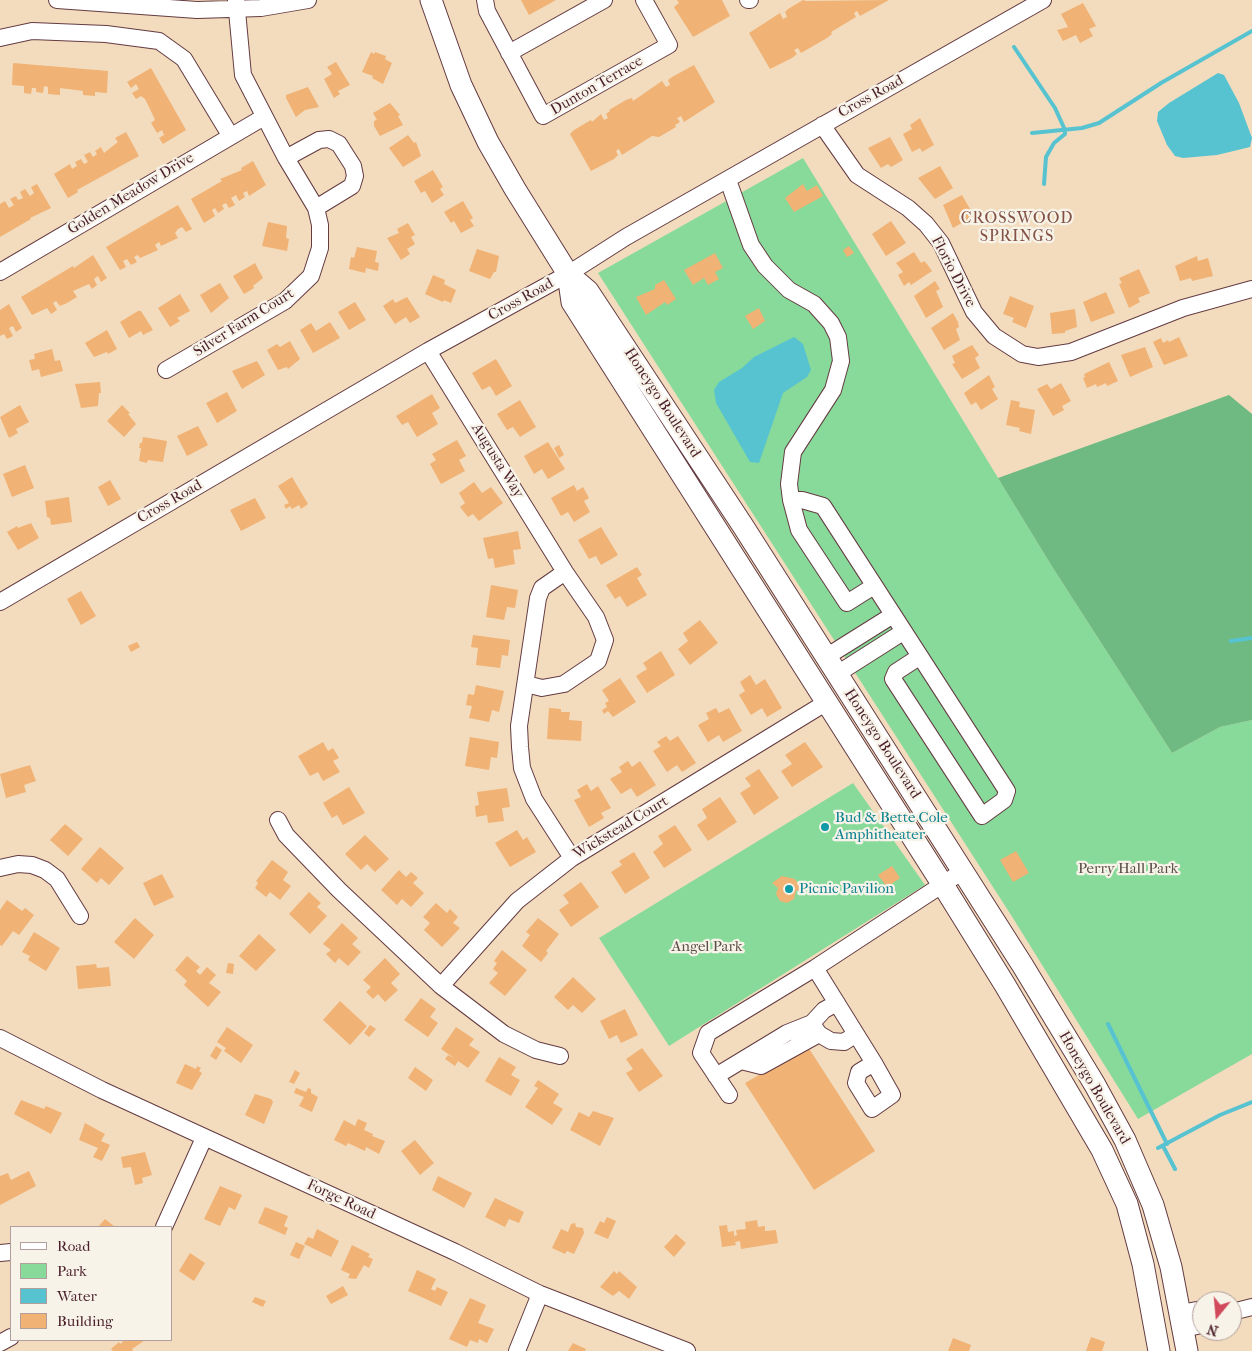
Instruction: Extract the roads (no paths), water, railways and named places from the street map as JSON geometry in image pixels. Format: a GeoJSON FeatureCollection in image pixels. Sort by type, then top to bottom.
{"type":"FeatureCollection","features":[{"type":"Feature","properties":{"kind":"main road","name":"Honeygo Boulevard"},"geometry":{"type":"LineString","coordinates":[[431,0],[461,85],[488,142],[568,274],[588,292],[832,666],[1023,966],[1126,1140],[1153,1205],[1188,1322],[1186,1351]]}},
{"type":"Feature","properties":{"kind":"main road","name":"Honeygo Boulevard"},"geometry":{"type":"LineString","coordinates":[[568,274],[572,302],[943,886],[1010,994],[1102,1150],[1127,1204],[1143,1264],[1160,1351]]}},
{"type":"Feature","properties":{"kind":"street"},"geometry":{"type":"LineString","coordinates":[[57,0],[197,10],[236,4],[261,8],[308,0]]}},
{"type":"Feature","properties":{"kind":"street","name":"Dunton Terrace"},"geometry":{"type":"LineString","coordinates":[[485,0],[487,11],[543,116],[669,45],[644,0]]}},
{"type":"Feature","properties":{"kind":"street"},"geometry":{"type":"LineString","coordinates":[[509,53],[604,0]]}},
{"type":"Feature","properties":{"kind":"street","name":"Cross Road"},"geometry":{"type":"LineString","coordinates":[[0,602],[428,352],[568,274],[618,242],[1043,0]]}},
{"type":"Feature","properties":{"kind":"street","name":"Silver Farm Court"},"geometry":{"type":"LineString","coordinates":[[166,370],[272,309],[300,289],[311,276],[320,248],[320,225],[316,208],[286,158],[243,75],[236,4]]}},
{"type":"Feature","properties":{"kind":"street"},"geometry":{"type":"LineString","coordinates":[[0,38],[32,31],[106,34],[159,41],[184,59],[230,135]]}},
{"type":"Feature","properties":{"kind":"street","name":"Golden Meadow Drive"},"geometry":{"type":"LineString","coordinates":[[0,272],[230,135],[264,117]]}},
{"type":"Feature","properties":{"kind":"street","name":"Florio Drive"},"geometry":{"type":"LineString","coordinates":[[822,126],[857,175],[908,208],[926,224],[941,243],[974,312],[994,336],[1022,354],[1038,357],[1072,352],[1183,308],[1252,288]]}},
{"type":"Feature","properties":{"kind":"street"},"geometry":{"type":"LineString","coordinates":[[286,158],[319,140],[329,139],[339,144],[353,166],[355,176],[352,186],[316,208]]}},
{"type":"Feature","properties":{"kind":"street"},"geometry":{"type":"LineString","coordinates":[[728,180],[751,245],[765,266],[790,290],[814,304],[831,323],[838,336],[840,361],[833,390],[793,452],[789,484],[799,530],[847,603],[874,586]]}},
{"type":"Feature","properties":{"kind":"street","name":"Augusta Way"},"geometry":{"type":"LineString","coordinates":[[428,352],[565,572],[602,626],[605,640],[598,661],[564,684],[542,688],[526,684]]}},
{"type":"Feature","properties":{"kind":"street"},"geometry":{"type":"LineString","coordinates":[[791,500],[802,500],[823,506],[1007,791],[1004,800],[982,816],[893,679],[896,672],[919,657]]}},
{"type":"Feature","properties":{"kind":"street"},"geometry":{"type":"LineString","coordinates":[[565,572],[542,588],[538,598],[519,726],[522,768],[534,799],[572,858]]}},
{"type":"Feature","properties":{"kind":"street"},"geometry":{"type":"LineString","coordinates":[[832,666],[893,615]]}},
{"type":"Feature","properties":{"kind":"street"},"geometry":{"type":"LineString","coordinates":[[832,666],[903,632]]}},
{"type":"Feature","properties":{"kind":"street","name":"Wickstead Court"},"geometry":{"type":"LineString","coordinates":[[441,986],[517,901],[572,858],[827,702]]}},
{"type":"Feature","properties":{"kind":"street"},"geometry":{"type":"LineString","coordinates":[[278,820],[286,835],[338,890],[441,986],[504,1034],[536,1050],[560,1056]]}},
{"type":"Feature","properties":{"kind":"street"},"geometry":{"type":"LineString","coordinates":[[0,868],[18,864],[45,870],[57,879],[80,916]]}},
{"type":"Feature","properties":{"kind":"street"},"geometry":{"type":"LineString","coordinates":[[729,1095],[700,1053],[708,1033],[815,968],[943,886],[963,871]]}},
{"type":"Feature","properties":{"kind":"street"},"geometry":{"type":"LineString","coordinates":[[815,968],[874,1063]]}},
{"type":"Feature","properties":{"kind":"street"},"geometry":{"type":"LineString","coordinates":[[816,1029],[824,1010],[837,1003]]}},
{"type":"Feature","properties":{"kind":"street"},"geometry":{"type":"LineString","coordinates":[[716,1076],[787,1033],[816,1029],[831,1041],[844,1042],[856,1034]]}},
{"type":"Feature","properties":{"kind":"street","name":"Forge Road"},"geometry":{"type":"LineString","coordinates":[[0,1038],[204,1138],[455,1252],[540,1294],[687,1351]]}},
{"type":"Feature","properties":{"kind":"street"},"geometry":{"type":"LineString","coordinates":[[164,1226],[204,1138]]}},
{"type":"Feature","properties":{"kind":"street"},"geometry":{"type":"LineString","coordinates":[[517,1351],[540,1294]]}},
{"type":"Feature","properties":{"kind":"water"},"geometry":{"type":"Polygon","coordinates":[[[1218,73],[1224,75],[1239,103],[1252,138],[1250,147],[1217,155],[1183,158],[1175,156],[1167,145],[1157,121],[1158,112],[1169,103],[1218,73]]]}},
{"type":"Feature","properties":{"kind":"water"},"geometry":{"type":"Polygon","coordinates":[[[794,337],[803,344],[811,370],[807,377],[783,393],[759,463],[750,462],[716,403],[714,390],[719,382],[742,368],[754,357],[794,337]]]}},
{"type":"Feature","properties":{"kind":"waterway"},"geometry":{"type":"LineString","coordinates":[[1032,133],[1082,128],[1099,123],[1161,83],[1252,31]]}},
{"type":"Feature","properties":{"kind":"waterway"},"geometry":{"type":"LineString","coordinates":[[1014,47],[1055,108],[1065,130],[1065,134],[1054,143],[1046,157],[1044,184]]}},
{"type":"Feature","properties":{"kind":"waterway"},"geometry":{"type":"LineString","coordinates":[[1231,641],[1252,638]]}},
{"type":"Feature","properties":{"kind":"waterway"},"geometry":{"type":"LineString","coordinates":[[1108,1024],[1167,1144]]}},
{"type":"Feature","properties":{"kind":"waterway"},"geometry":{"type":"LineString","coordinates":[[1158,1148],[1220,1115],[1252,1102]]}},
{"type":"Feature","properties":{"kind":"waterway"},"geometry":{"type":"LineString","coordinates":[[1163,1146],[1175,1169]]}},
{"type":"Feature","properties":{"kind":"place","name":"Bud & Bette Cole Amphitheater"},"geometry":{"type":"Point","coordinates":[825,827]}},
{"type":"Feature","properties":{"kind":"place","name":"Picnic Pavilion"},"geometry":{"type":"Point","coordinates":[789,889]}},
{"type":"Feature","properties":{"kind":"district","name":"CROSSWOOD SPRINGS"},"geometry":{"type":"Point","coordinates":[1017,228]}},
{"type":"Feature","properties":{"kind":"park label","name":"Perry Hall Park"},"geometry":{"type":"Point","coordinates":[1128,869]}},
{"type":"Feature","properties":{"kind":"park label","name":"Angel Park"},"geometry":{"type":"Point","coordinates":[707,947]}}]}
